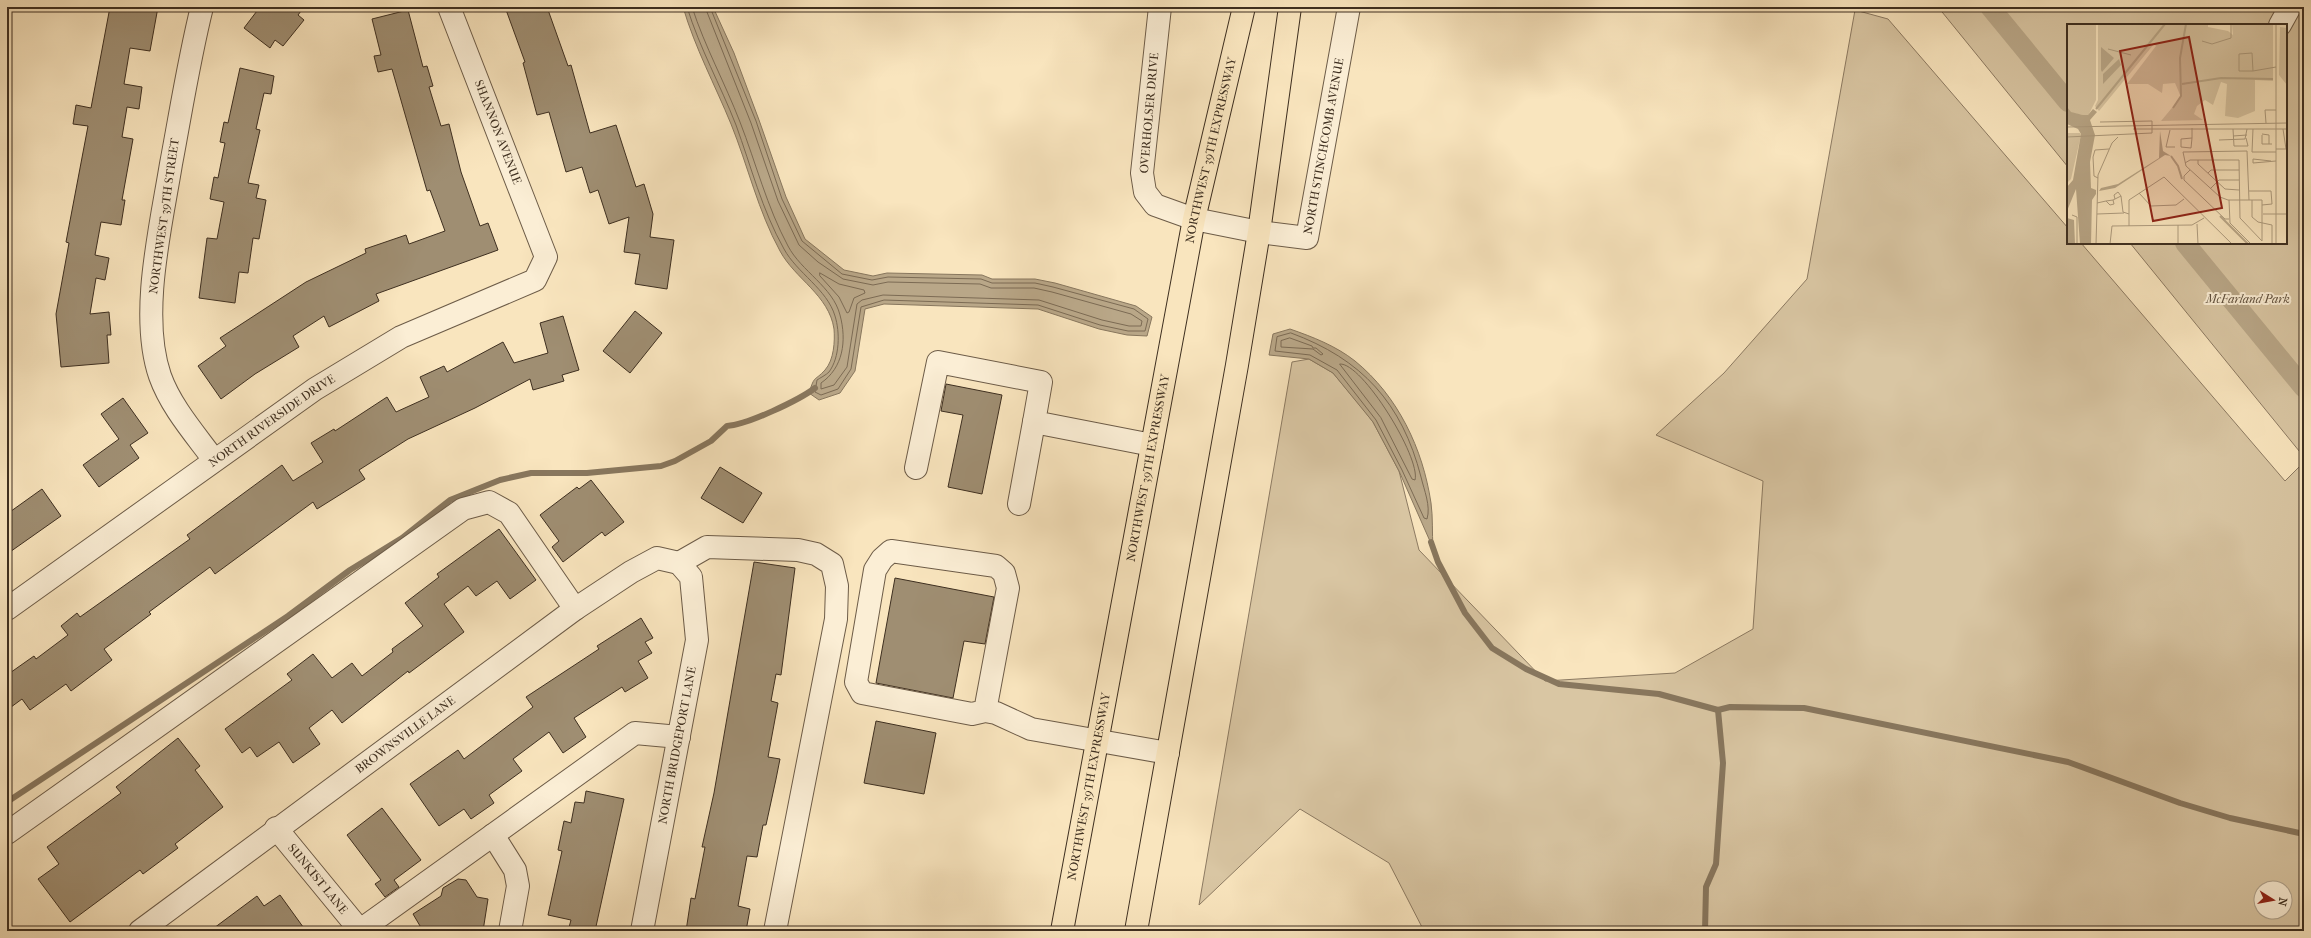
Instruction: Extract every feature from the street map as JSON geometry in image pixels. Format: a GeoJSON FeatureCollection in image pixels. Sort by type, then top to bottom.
{"type":"FeatureCollection","features":[{"type":"Feature","properties":{"kind":"highway","name":"NORTHWEST 39TH EXPRESSWAY"},"geometry":{"type":"LineString","coordinates":[[1062,931],[1194,219],[1244,7]]}},
{"type":"Feature","properties":{"kind":"highway"},"geometry":{"type":"LineString","coordinates":[[1136,931],[1209,529],[1259,232],[1290,7]]}},
{"type":"Feature","properties":{"kind":"street","name":"NORTHWEST 39TH STREET"},"geometry":{"type":"LineString","coordinates":[[202,7],[191,51],[167,188],[152,290],[152,335],[160,376],[182,417],[214,460]]}},
{"type":"Feature","properties":{"kind":"street","name":"SHANNON AVENUE"},"geometry":{"type":"LineString","coordinates":[[449,7],[546,257]]}},
{"type":"Feature","properties":{"kind":"street","name":"OVERHOLSER DRIVE"},"geometry":{"type":"LineString","coordinates":[[1160,7],[1142,173],[1145,192],[1155,205],[1194,219],[1259,232]]}},
{"type":"Feature","properties":{"kind":"street","name":"NORTH STINCHCOMB AVENUE"},"geometry":{"type":"LineString","coordinates":[[1259,232],[1307,238],[1349,7]]}},
{"type":"Feature","properties":{"kind":"street"},"geometry":{"type":"LineString","coordinates":[[2281,24],[2290,7]]}},
{"type":"Feature","properties":{"kind":"street","name":"NORTH RIVERSIDE DRIVE"},"geometry":{"type":"LineString","coordinates":[[7,609],[315,389],[401,337],[535,280],[546,257]]}},
{"type":"Feature","properties":{"kind":"street"},"geometry":{"type":"LineString","coordinates":[[916,468],[938,362],[1041,382],[1019,504]]}},
{"type":"Feature","properties":{"kind":"street"},"geometry":{"type":"LineString","coordinates":[[1034,422],[1152,445]]}},
{"type":"Feature","properties":{"kind":"street"},"geometry":{"type":"LineString","coordinates":[[7,833],[464,509],[489,502],[509,513],[575,609]]}},
{"type":"Feature","properties":{"kind":"street"},"geometry":{"type":"LineString","coordinates":[[679,564],[707,546],[798,550],[816,554],[832,564],[836,579],[836,619],[775,931]]}},
{"type":"Feature","properties":{"kind":"street"},"geometry":{"type":"LineString","coordinates":[[985,711],[1008,588],[1004,573],[996,566],[891,550],[882,558],[875,570],[856,682],[862,693],[972,714],[985,711],[996,713],[1031,729],[1168,753]]}},
{"type":"Feature","properties":{"kind":"street","name":"BROWNSVILLE LANE"},"geometry":{"type":"LineString","coordinates":[[140,931],[276,828],[575,609],[631,572],[657,558],[679,564]]}},
{"type":"Feature","properties":{"kind":"street","name":"NORTH BRIDGEPORT LANE"},"geometry":{"type":"LineString","coordinates":[[642,931],[697,640],[691,577],[679,564]]}},
{"type":"Feature","properties":{"kind":"street"},"geometry":{"type":"LineString","coordinates":[[358,931],[635,733],[679,737]]}},
{"type":"Feature","properties":{"kind":"street","name":"SUNKIST LANE"},"geometry":{"type":"LineString","coordinates":[[276,828],[354,923],[358,931]]}},
{"type":"Feature","properties":{"kind":"street"},"geometry":{"type":"LineString","coordinates":[[493,835],[515,870],[518,886],[510,931]]}},
{"type":"Feature","properties":{"kind":"green space","name":"McFarland Park"},"geometry":{"type":"Polygon","coordinates":[[[1938,7],[2304,7],[2304,457],[2131,244],[2287,244],[2287,24],[2067,24],[2067,166],[1938,7]]]}},
{"type":"Feature","properties":{"kind":"green space"},"geometry":{"type":"Polygon","coordinates":[[[1855,10],[1888,19],[2067,227],[2067,244],[2082,244],[2285,481],[2304,462],[2304,931],[1424,931],[1389,863],[1300,809],[1199,905],[1292,362],[1309,359],[1333,373],[1363,409],[1373,422],[1399,471],[1419,550],[1545,681],[1675,673],[1753,629],[1763,481],[1656,435],[1724,373],[1807,279],[1855,10]]]}},
{"type":"Feature","properties":{"kind":"water"},"geometry":{"type":"Polygon","coordinates":[[[683,7],[713,7],[734,53],[786,197],[805,239],[844,270],[873,276],[887,273],[982,275],[992,279],[1035,279],[1055,283],[1136,306],[1152,317],[1147,336],[1127,335],[1099,329],[1038,309],[884,304],[865,309],[855,371],[840,393],[819,400],[809,393],[812,383],[828,366],[832,356],[834,329],[831,317],[826,306],[819,297],[786,261],[772,236],[759,204],[731,124],[699,52],[683,7]]]}},
{"type":"Feature","properties":{"kind":"water"},"geometry":{"type":"Polygon","coordinates":[[[1290,329],[1324,342],[1355,361],[1384,390],[1396,407],[1415,444],[1422,463],[1432,508],[1433,548],[1399,471],[1373,422],[1333,373],[1309,359],[1269,355],[1273,334],[1290,329]]]}},
{"type":"Feature","properties":{"kind":"building"},"geometry":{"type":"Polygon","coordinates":[[[110,7],[158,7],[150,51],[130,48],[124,84],[142,87],[139,109],[127,107],[122,137],[133,139],[122,200],[125,200],[121,225],[101,222],[95,255],[109,258],[105,280],[96,278],[90,314],[109,312],[111,335],[107,335],[109,363],[61,367],[56,314],[69,243],[66,242],[88,126],[73,124],[76,105],[91,108],[110,7]]]}},
{"type":"Feature","properties":{"kind":"building"},"geometry":{"type":"Polygon","coordinates":[[[260,7],[304,7],[298,15],[304,20],[283,46],[275,40],[270,48],[244,28],[260,7]]]}},
{"type":"Feature","properties":{"kind":"building"},"geometry":{"type":"Polygon","coordinates":[[[505,7],[547,7],[568,66],[571,65],[590,133],[616,125],[636,187],[644,184],[653,214],[650,237],[674,240],[667,289],[635,284],[640,254],[624,252],[629,217],[609,224],[598,190],[590,193],[582,167],[566,172],[549,112],[537,115],[523,63],[525,62],[505,7]]]}},
{"type":"Feature","properties":{"kind":"building"},"geometry":{"type":"Polygon","coordinates":[[[408,10],[423,67],[427,66],[433,86],[429,87],[441,126],[449,124],[461,172],[480,226],[488,223],[498,250],[376,294],[379,301],[329,327],[324,316],[293,336],[299,347],[255,374],[221,399],[198,366],[226,346],[220,338],[306,282],[366,253],[365,249],[406,235],[409,244],[445,231],[430,190],[427,191],[392,69],[378,72],[374,56],[381,55],[372,19],[408,10]]]}},
{"type":"Feature","properties":{"kind":"building"},"geometry":{"type":"Polygon","coordinates":[[[240,68],[274,76],[271,94],[264,93],[256,129],[260,130],[248,183],[259,185],[256,198],[266,200],[259,239],[253,238],[248,273],[239,272],[235,303],[199,298],[207,238],[217,239],[224,202],[210,199],[214,177],[218,178],[225,143],[220,142],[224,122],[228,123],[240,68]]]}},
{"type":"Feature","properties":{"kind":"building"},"geometry":{"type":"Polygon","coordinates":[[[635,311],[662,333],[630,373],[603,351],[635,311]]]}},
{"type":"Feature","properties":{"kind":"building"},"geometry":{"type":"Polygon","coordinates":[[[563,316],[579,370],[562,375],[564,381],[533,390],[530,379],[475,408],[408,439],[359,470],[365,479],[317,509],[313,502],[215,574],[210,567],[149,612],[151,614],[104,649],[112,660],[71,691],[66,684],[30,710],[22,699],[7,710],[7,675],[34,656],[36,659],[68,635],[61,626],[77,613],[80,617],[190,539],[187,535],[282,465],[293,481],[323,462],[311,443],[334,429],[335,431],[387,397],[396,412],[429,397],[420,377],[444,366],[447,372],[503,342],[514,363],[548,353],[540,323],[563,316]]]}},
{"type":"Feature","properties":{"kind":"building"},"geometry":{"type":"Polygon","coordinates":[[[946,384],[1002,395],[982,494],[948,487],[963,415],[941,411],[946,384]]]}},
{"type":"Feature","properties":{"kind":"building"},"geometry":{"type":"Polygon","coordinates":[[[123,398],[148,433],[130,445],[139,458],[99,487],[83,465],[119,439],[101,414],[123,398]]]}},
{"type":"Feature","properties":{"kind":"building"},"geometry":{"type":"Polygon","coordinates":[[[720,467],[762,493],[743,523],[701,498],[720,467]]]}},
{"type":"Feature","properties":{"kind":"building"},"geometry":{"type":"Polygon","coordinates":[[[591,480],[624,522],[605,536],[602,532],[563,562],[552,547],[559,541],[540,515],[577,487],[579,489],[591,480]]]}},
{"type":"Feature","properties":{"kind":"building"},"geometry":{"type":"Polygon","coordinates":[[[42,489],[61,516],[7,554],[7,514],[42,489]]]}},
{"type":"Feature","properties":{"kind":"building"},"geometry":{"type":"Polygon","coordinates":[[[499,529],[536,580],[510,599],[497,581],[476,596],[468,586],[444,604],[464,632],[409,673],[408,671],[342,723],[332,710],[309,728],[320,744],[293,763],[279,742],[257,757],[250,747],[242,753],[225,729],[292,680],[287,674],[313,654],[332,678],[352,663],[362,676],[393,652],[392,649],[423,626],[405,603],[439,577],[437,574],[499,529]]]}},
{"type":"Feature","properties":{"kind":"building"},"geometry":{"type":"Polygon","coordinates":[[[754,562],[795,568],[781,675],[776,674],[771,701],[778,703],[768,757],[780,759],[766,825],[763,825],[757,857],[747,856],[738,906],[750,909],[746,931],[686,931],[691,898],[695,899],[705,847],[702,847],[714,793],[754,562]]]}},
{"type":"Feature","properties":{"kind":"building"},"geometry":{"type":"Polygon","coordinates":[[[895,578],[994,597],[985,644],[964,641],[953,698],[876,683],[895,578]]]}},
{"type":"Feature","properties":{"kind":"building"},"geometry":{"type":"Polygon","coordinates":[[[641,618],[653,638],[645,642],[652,653],[638,661],[648,678],[625,692],[622,687],[574,718],[586,737],[563,753],[549,732],[513,759],[522,771],[489,795],[494,803],[471,819],[464,809],[439,826],[410,784],[458,750],[464,759],[533,707],[526,697],[599,649],[597,646],[641,618]]]}},
{"type":"Feature","properties":{"kind":"building"},"geometry":{"type":"Polygon","coordinates":[[[876,721],[936,733],[924,794],[864,783],[876,721]]]}},
{"type":"Feature","properties":{"kind":"building"},"geometry":{"type":"Polygon","coordinates":[[[178,738],[200,766],[195,770],[223,807],[175,844],[178,848],[143,874],[140,870],[70,922],[38,879],[59,864],[47,847],[121,793],[116,787],[178,738]]]}},
{"type":"Feature","properties":{"kind":"building"},"geometry":{"type":"Polygon","coordinates":[[[586,791],[624,799],[595,931],[568,931],[571,920],[548,915],[562,851],[558,850],[564,821],[571,823],[575,802],[584,803],[586,791]]]}},
{"type":"Feature","properties":{"kind":"building"},"geometry":{"type":"Polygon","coordinates":[[[382,808],[421,860],[394,880],[399,887],[385,897],[375,884],[381,880],[347,835],[382,808]]]}},
{"type":"Feature","properties":{"kind":"building"},"geometry":{"type":"Polygon","coordinates":[[[458,879],[466,880],[477,897],[488,899],[483,931],[423,931],[413,914],[441,896],[443,888],[458,879]]]}},
{"type":"Feature","properties":{"kind":"building"},"geometry":{"type":"Polygon","coordinates":[[[280,895],[306,931],[210,931],[257,896],[264,906],[280,895]]]}},
{"type":"Feature","properties":{"kind":"waterway"},"geometry":{"type":"LineString","coordinates":[[1990,7],[2067,101]]}},
{"type":"Feature","properties":{"kind":"waterway"},"geometry":{"type":"LineString","coordinates":[[2186,244],[2304,388]]}},
{"type":"Feature","properties":{"kind":"waterway"},"geometry":{"type":"LineString","coordinates":[[7,802],[288,616],[350,570],[402,538],[450,500],[500,480],[531,473],[587,473],[661,466],[675,461],[711,441],[727,426],[736,425],[759,417],[797,399],[815,388]]}},
{"type":"Feature","properties":{"kind":"waterway"},"geometry":{"type":"LineString","coordinates":[[1431,542],[1438,562],[1465,613],[1492,648],[1526,669],[1559,684],[1659,694],[1718,710],[1730,707],[1804,708],[2068,762],[2180,803],[2230,818],[2304,834]]}},
{"type":"Feature","properties":{"kind":"waterway"},"geometry":{"type":"LineString","coordinates":[[1705,931],[1706,887],[1716,864],[1723,763],[1718,710]]}}]}
